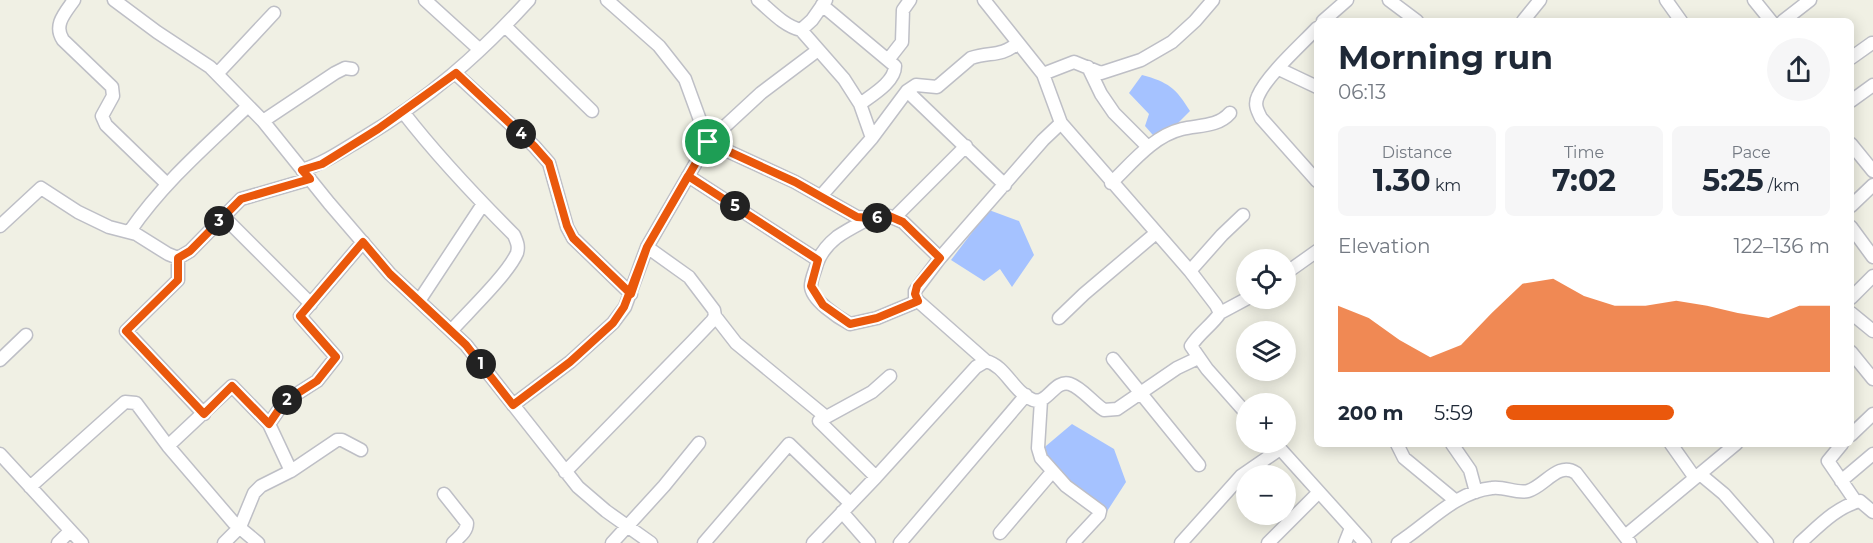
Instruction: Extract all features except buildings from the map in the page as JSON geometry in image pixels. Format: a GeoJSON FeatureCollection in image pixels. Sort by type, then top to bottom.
{"type":"FeatureCollection","features":[{"type":"Feature","properties":{"kind":"street"},"geometry":{"type":"LineString","coordinates":[[74,0],[58,25],[58,33],[112,87],[113,96],[102,116],[106,125],[167,184]]}},
{"type":"Feature","properties":{"kind":"street"},"geometry":{"type":"LineString","coordinates":[[114,0],[217,74],[263,121],[390,274],[466,345],[578,487],[627,527],[651,543]]}},
{"type":"Feature","properties":{"kind":"street"},"geometry":{"type":"LineString","coordinates":[[425,0],[480,51]]}},
{"type":"Feature","properties":{"kind":"street"},"geometry":{"type":"LineString","coordinates":[[178,258],[190,251],[241,199],[306,175],[402,112],[456,73],[529,0]]}},
{"type":"Feature","properties":{"kind":"street"},"geometry":{"type":"LineString","coordinates":[[607,0],[659,46],[686,79],[708,142],[795,182],[857,217],[889,216],[903,222],[940,258]]}},
{"type":"Feature","properties":{"kind":"street"},"geometry":{"type":"LineString","coordinates":[[758,0],[782,20],[801,30],[844,79],[860,104],[872,138]]}},
{"type":"Feature","properties":{"kind":"street"},"geometry":{"type":"LineString","coordinates":[[888,60],[902,42],[903,10],[910,0]]}},
{"type":"Feature","properties":{"kind":"street"},"geometry":{"type":"LineString","coordinates":[[984,0],[1043,74],[1061,123],[1190,271],[1220,313]]}},
{"type":"Feature","properties":{"kind":"street"},"geometry":{"type":"LineString","coordinates":[[1043,74],[1074,62],[1101,73],[1141,60],[1172,42],[1213,0]]}},
{"type":"Feature","properties":{"kind":"street"},"geometry":{"type":"LineString","coordinates":[[1326,18],[1347,0]]}},
{"type":"Feature","properties":{"kind":"street"},"geometry":{"type":"LineString","coordinates":[[1389,0],[1414,18]]}},
{"type":"Feature","properties":{"kind":"street"},"geometry":{"type":"LineString","coordinates":[[1525,18],[1540,0]]}},
{"type":"Feature","properties":{"kind":"street"},"geometry":{"type":"LineString","coordinates":[[1666,0],[1679,18]]}},
{"type":"Feature","properties":{"kind":"street"},"geometry":{"type":"LineString","coordinates":[[1754,0],[1769,18]]}},
{"type":"Feature","properties":{"kind":"street"},"geometry":{"type":"LineString","coordinates":[[1787,18],[1810,0]]}},
{"type":"Feature","properties":{"kind":"street"},"geometry":{"type":"LineString","coordinates":[[801,30],[812,20],[824,2],[895,66],[894,73],[860,104]]}},
{"type":"Feature","properties":{"kind":"street"},"geometry":{"type":"LineString","coordinates":[[217,74],[274,14]]}},
{"type":"Feature","properties":{"kind":"street"},"geometry":{"type":"LineString","coordinates":[[505,26],[592,111]]}},
{"type":"Feature","properties":{"kind":"street"},"geometry":{"type":"LineString","coordinates":[[1314,31],[1258,96],[1256,107],[1261,118],[1314,178]]}},
{"type":"Feature","properties":{"kind":"street"},"geometry":{"type":"LineString","coordinates":[[821,196],[872,138],[908,91],[916,85],[937,87],[971,58],[1000,54],[1018,43]]}},
{"type":"Feature","properties":{"kind":"street"},"geometry":{"type":"LineString","coordinates":[[1854,56],[1872,43]]}},
{"type":"Feature","properties":{"kind":"street"},"geometry":{"type":"LineString","coordinates":[[513,405],[570,362],[613,323],[631,294],[647,247],[708,142],[761,93],[819,50]]}},
{"type":"Feature","properties":{"kind":"street"},"geometry":{"type":"LineString","coordinates":[[1088,67],[1101,94],[1114,112],[1148,147]]}},
{"type":"Feature","properties":{"kind":"street"},"geometry":{"type":"LineString","coordinates":[[263,121],[336,73],[345,68],[352,69]]}},
{"type":"Feature","properties":{"kind":"street"},"geometry":{"type":"LineString","coordinates":[[1279,69],[1314,86]]}},
{"type":"Feature","properties":{"kind":"street"},"geometry":{"type":"LineString","coordinates":[[456,73],[549,163],[567,226],[573,238],[631,294]]}},
{"type":"Feature","properties":{"kind":"street"},"geometry":{"type":"LineString","coordinates":[[1854,99],[1873,85]]}},
{"type":"Feature","properties":{"kind":"street"},"geometry":{"type":"LineString","coordinates":[[908,91],[1005,185]]}},
{"type":"Feature","properties":{"kind":"street"},"geometry":{"type":"LineString","coordinates":[[130,231],[167,184],[248,106]]}},
{"type":"Feature","properties":{"kind":"street"},"geometry":{"type":"LineString","coordinates":[[402,112],[427,143],[514,235],[518,243],[517,253],[508,267],[451,331]]}},
{"type":"Feature","properties":{"kind":"street"},"geometry":{"type":"LineString","coordinates":[[1111,183],[1148,147],[1166,134],[1216,123],[1230,113]]}},
{"type":"Feature","properties":{"kind":"street"},"geometry":{"type":"LineString","coordinates":[[1061,123],[1043,140],[917,286],[915,294],[918,301],[1034,400],[1041,400],[1062,384],[1069,384],[1104,410],[1110,411],[1117,409],[1177,368],[1198,358]]}},
{"type":"Feature","properties":{"kind":"street"},"geometry":{"type":"LineString","coordinates":[[894,218],[966,146]]}},
{"type":"Feature","properties":{"kind":"street"},"geometry":{"type":"LineString","coordinates":[[1854,148],[1873,171]]}},
{"type":"Feature","properties":{"kind":"street"},"geometry":{"type":"LineString","coordinates":[[688,176],[818,260]]}},
{"type":"Feature","properties":{"kind":"street"},"geometry":{"type":"LineString","coordinates":[[1854,203],[1873,185]]}},
{"type":"Feature","properties":{"kind":"street"},"geometry":{"type":"LineString","coordinates":[[0,226],[41,188],[78,212],[109,227],[130,231],[178,258]]}},
{"type":"Feature","properties":{"kind":"street"},"geometry":{"type":"LineString","coordinates":[[419,301],[483,204]]}},
{"type":"Feature","properties":{"kind":"street"},"geometry":{"type":"LineString","coordinates":[[1190,271],[1243,215]]}},
{"type":"Feature","properties":{"kind":"street"},"geometry":{"type":"LineString","coordinates":[[224,216],[311,304]]}},
{"type":"Feature","properties":{"kind":"street"},"geometry":{"type":"LineString","coordinates":[[870,218],[838,236],[826,248],[818,260],[811,286],[814,294],[823,305],[850,324],[877,318],[918,301]]}},
{"type":"Feature","properties":{"kind":"street"},"geometry":{"type":"LineString","coordinates":[[1854,231],[1873,257]]}},
{"type":"Feature","properties":{"kind":"street"},"geometry":{"type":"LineString","coordinates":[[1059,318],[1156,233]]}},
{"type":"Feature","properties":{"kind":"street"},"geometry":{"type":"LineString","coordinates":[[269,424],[284,402],[317,381],[336,357],[300,316],[363,242]]}},
{"type":"Feature","properties":{"kind":"street"},"geometry":{"type":"LineString","coordinates":[[647,247],[689,277],[736,342],[826,417]]}},
{"type":"Feature","properties":{"kind":"street"},"geometry":{"type":"LineString","coordinates":[[1296,266],[1314,253]]}},
{"type":"Feature","properties":{"kind":"street"},"geometry":{"type":"LineString","coordinates":[[178,258],[178,280],[126,331],[204,414]]}},
{"type":"Feature","properties":{"kind":"street"},"geometry":{"type":"LineString","coordinates":[[1854,295],[1873,276]]}},
{"type":"Feature","properties":{"kind":"street"},"geometry":{"type":"LineString","coordinates":[[1236,304],[1220,313],[1191,346],[1198,358],[1236,402]]}},
{"type":"Feature","properties":{"kind":"street"},"geometry":{"type":"LineString","coordinates":[[1854,315],[1873,331]]}},
{"type":"Feature","properties":{"kind":"street"},"geometry":{"type":"LineString","coordinates":[[566,472],[715,316]]}},
{"type":"Feature","properties":{"kind":"street"},"geometry":{"type":"LineString","coordinates":[[0,360],[26,335]]}},
{"type":"Feature","properties":{"kind":"street"},"geometry":{"type":"LineString","coordinates":[[1854,356],[1873,379]]}},
{"type":"Feature","properties":{"kind":"street"},"geometry":{"type":"LineString","coordinates":[[1113,359],[1199,465]]}},
{"type":"Feature","properties":{"kind":"street"},"geometry":{"type":"LineString","coordinates":[[813,543],[976,367],[986,361]]}},
{"type":"Feature","properties":{"kind":"street"},"geometry":{"type":"LineString","coordinates":[[876,477],[819,421],[872,392],[890,376]]}},
{"type":"Feature","properties":{"kind":"street"},"geometry":{"type":"LineString","coordinates":[[168,446],[232,386],[269,424],[291,471]]}},
{"type":"Feature","properties":{"kind":"street"},"geometry":{"type":"LineString","coordinates":[[900,543],[1026,395]]}},
{"type":"Feature","properties":{"kind":"street"},"geometry":{"type":"LineString","coordinates":[[1041,400],[1038,448],[1041,458],[1066,486],[1100,510],[1099,515],[1075,542]]}},
{"type":"Feature","properties":{"kind":"street"},"geometry":{"type":"LineString","coordinates":[[30,487],[125,402],[136,403],[168,446],[234,523],[258,543]]}},
{"type":"Feature","properties":{"kind":"street"},"geometry":{"type":"LineString","coordinates":[[1854,432],[1873,414]]}},
{"type":"Feature","properties":{"kind":"street"},"geometry":{"type":"LineString","coordinates":[[224,543],[240,527],[255,493],[266,482],[291,471],[337,441],[342,440],[361,450]]}},
{"type":"Feature","properties":{"kind":"street"},"geometry":{"type":"LineString","coordinates":[[612,543],[664,486],[699,443]]}},
{"type":"Feature","properties":{"kind":"street"},"geometry":{"type":"LineString","coordinates":[[705,543],[789,444],[846,508],[869,543]]}},
{"type":"Feature","properties":{"kind":"street"},"geometry":{"type":"LineString","coordinates":[[1398,447],[1404,458],[1456,501]]}},
{"type":"Feature","properties":{"kind":"street"},"geometry":{"type":"LineString","coordinates":[[1454,447],[1470,470],[1476,492]]}},
{"type":"Feature","properties":{"kind":"street"},"geometry":{"type":"LineString","coordinates":[[1674,447],[1698,476],[1730,500],[1767,543]]}},
{"type":"Feature","properties":{"kind":"street"},"geometry":{"type":"LineString","coordinates":[[1398,543],[1456,501],[1476,492],[1505,487],[1523,492],[1530,490],[1559,470],[1570,469],[1576,473],[1627,540],[1732,447]]}},
{"type":"Feature","properties":{"kind":"street"},"geometry":{"type":"LineString","coordinates":[[1839,447],[1827,461],[1841,481],[1867,504]]}},
{"type":"Feature","properties":{"kind":"street"},"geometry":{"type":"LineString","coordinates":[[1181,543],[1241,476],[1268,453]]}},
{"type":"Feature","properties":{"kind":"street"},"geometry":{"type":"LineString","coordinates":[[1282,453],[1365,543]]}},
{"type":"Feature","properties":{"kind":"street"},"geometry":{"type":"LineString","coordinates":[[0,454],[82,543]]}},
{"type":"Feature","properties":{"kind":"street"},"geometry":{"type":"LineString","coordinates":[[1841,481],[1873,454]]}},
{"type":"Feature","properties":{"kind":"street"},"geometry":{"type":"LineString","coordinates":[[1000,533],[1052,472]]}},
{"type":"Feature","properties":{"kind":"street"},"geometry":{"type":"LineString","coordinates":[[1268,543],[1318,492]]}},
{"type":"Feature","properties":{"kind":"street"},"geometry":{"type":"LineString","coordinates":[[444,494],[467,523],[464,533],[453,543]]}},
{"type":"Feature","properties":{"kind":"street"},"geometry":{"type":"LineString","coordinates":[[1800,543],[1839,510],[1867,504]]}},
{"type":"Feature","properties":{"kind":"street"},"geometry":{"type":"LineString","coordinates":[[1345,543],[1351,528]]}},
{"type":"Feature","properties":{"kind":"street"},"geometry":{"type":"LineString","coordinates":[[58,543],[70,531]]}},
{"type":"Feature","properties":{"kind":"water"},"geometry":{"type":"Polygon","coordinates":[[[1142,75],[1170,87],[1190,111],[1159,142],[1145,126],[1149,114],[1129,93],[1142,75]]]}},
{"type":"Feature","properties":{"kind":"water"},"geometry":{"type":"Polygon","coordinates":[[[989,210],[1019,221],[1034,255],[1012,287],[1000,269],[984,281],[951,260],[989,210]]]}},
{"type":"Feature","properties":{"kind":"water"},"geometry":{"type":"Polygon","coordinates":[[[1072,424],[1114,449],[1126,482],[1104,516],[1040,451],[1072,424]]]}},
{"type":"Feature","properties":{"kind":"route"},"geometry":{"type":"LineString","coordinates":[[708,142],[688,176],[647,247],[631,294],[613,323],[570,362],[513,405],[466,345],[390,274],[363,242],[300,316],[336,357],[317,381],[284,402],[269,424],[232,386],[204,414],[126,331],[178,280],[178,258],[190,251],[241,199],[310,179],[302,170],[322,164],[378,129],[456,73],[549,163],[567,226],[573,238],[631,294],[647,247],[688,176],[818,260],[811,286],[814,294],[823,305],[850,324],[877,318],[918,301],[915,297],[917,286],[940,258],[903,222],[889,216],[857,217],[795,182],[708,142]]}}]}
